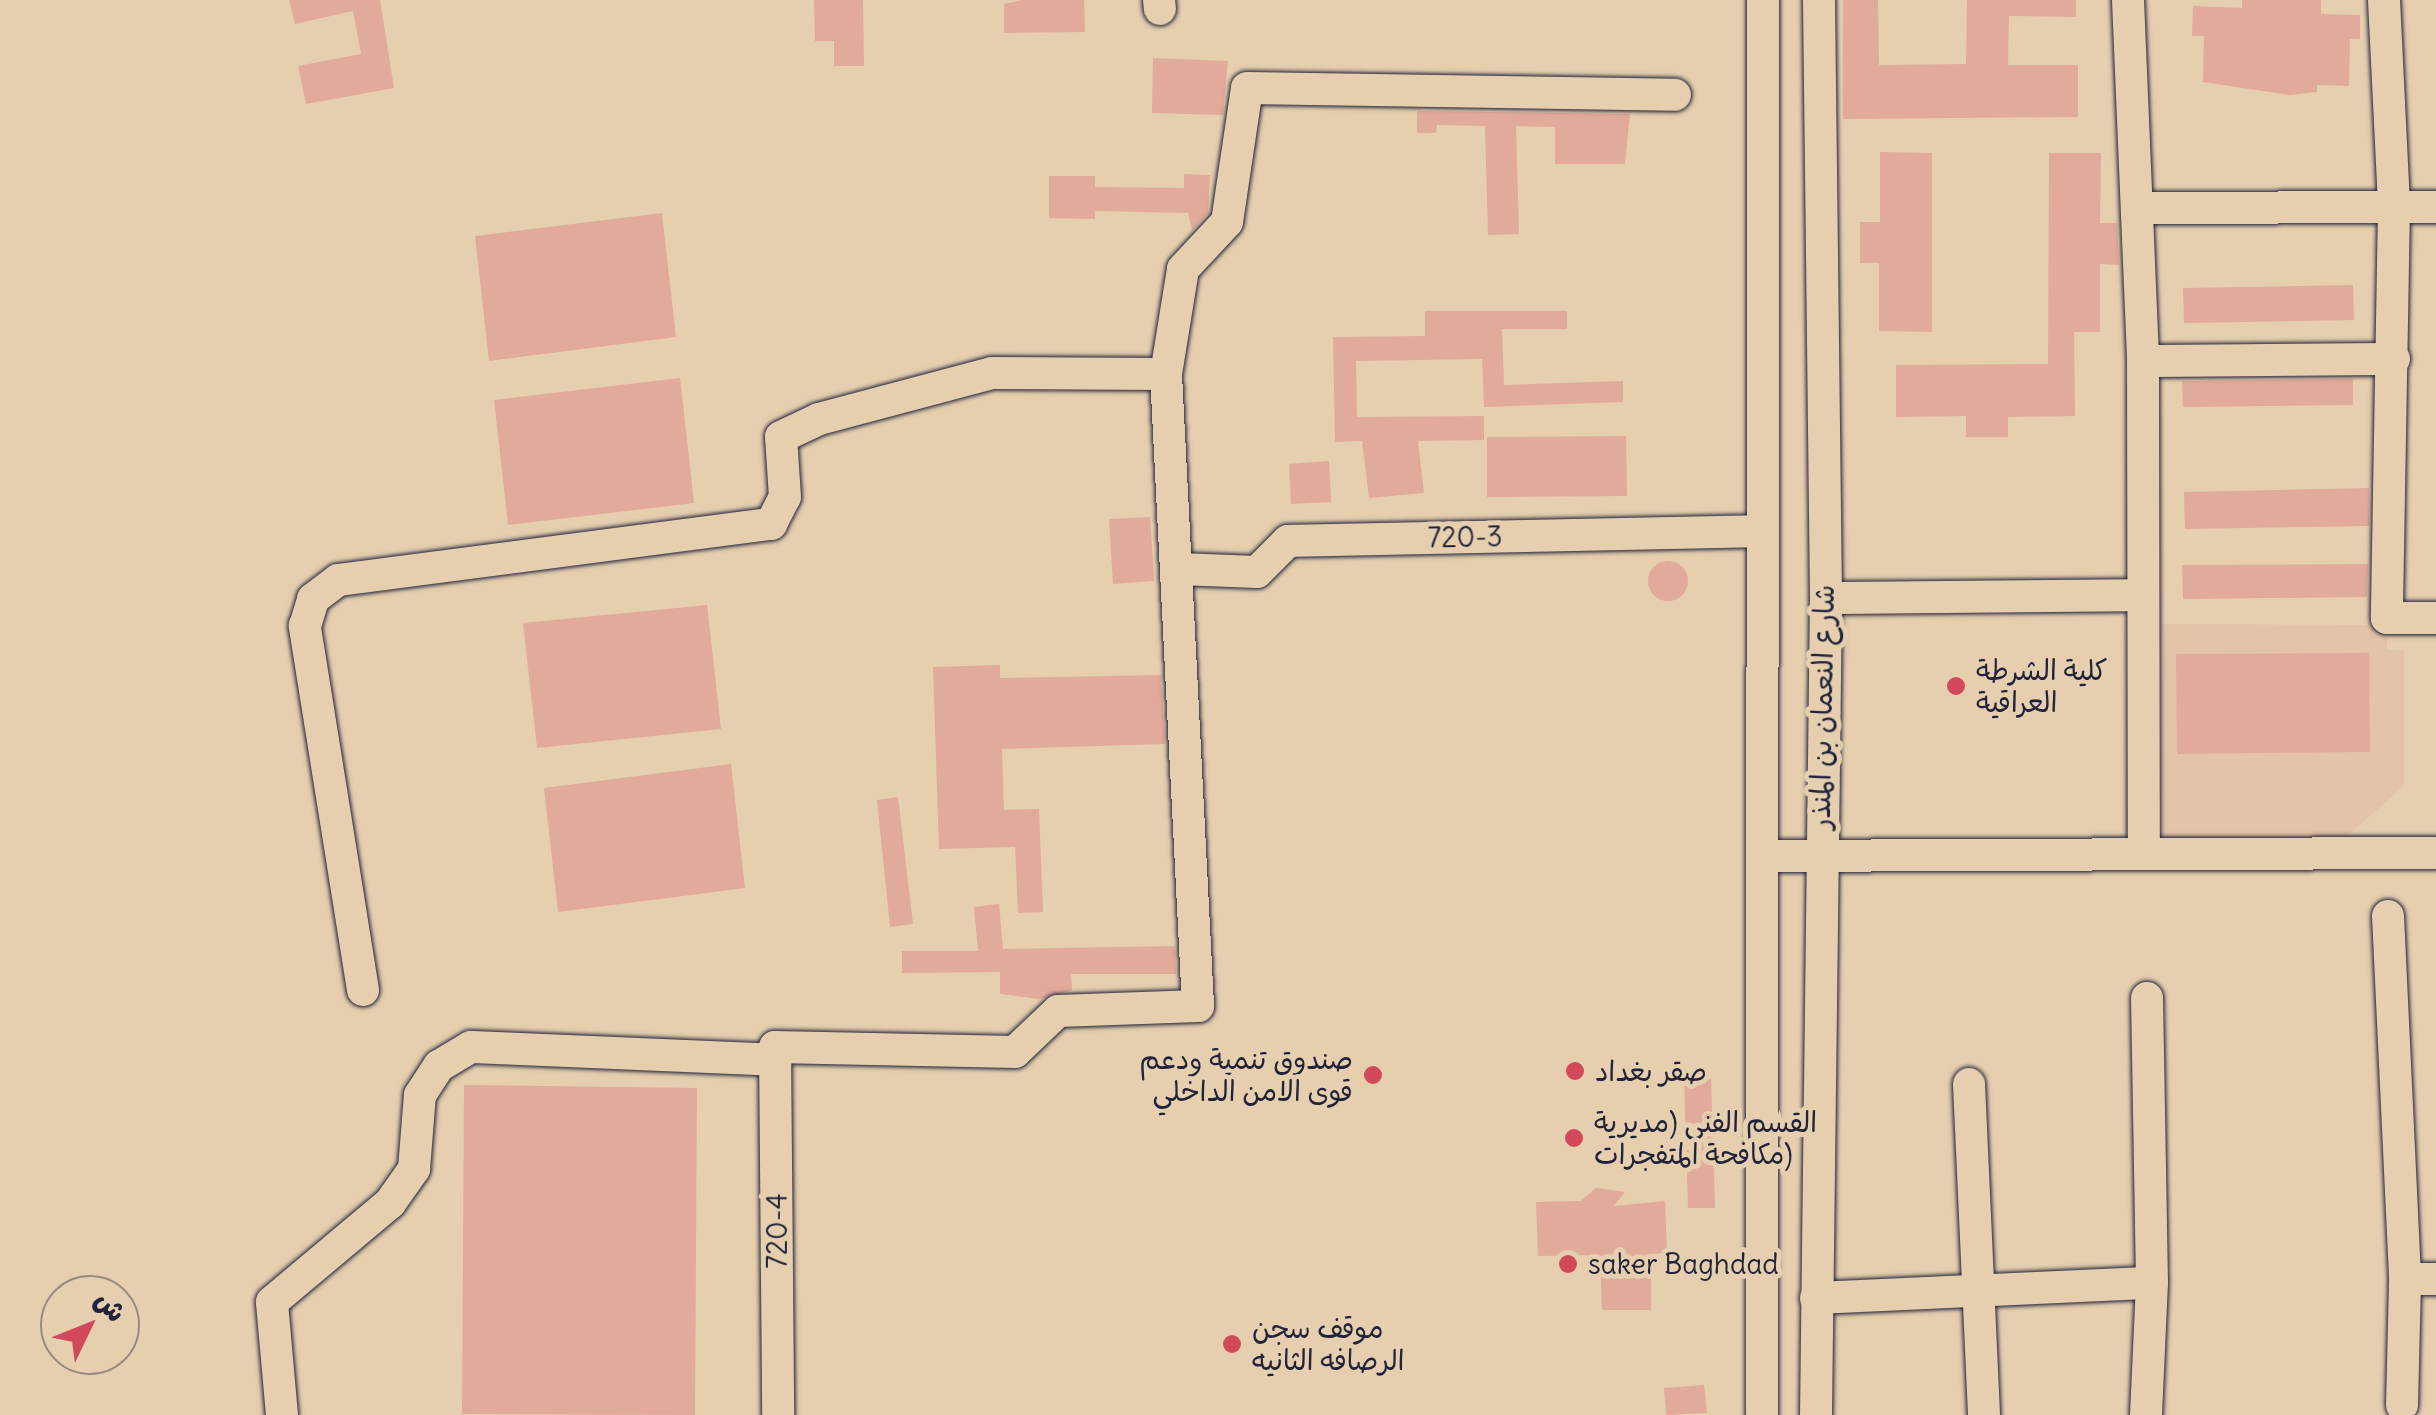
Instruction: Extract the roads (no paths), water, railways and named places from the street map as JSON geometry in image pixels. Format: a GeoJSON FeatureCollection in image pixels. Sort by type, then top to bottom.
{"type":"FeatureCollection","features":[{"type":"Feature","properties":{"kind":"street","name":"شارع النعمان بن المنذر"},"geometry":{"type":"LineString","coordinates":[[1816,1415],[1819,854],[1826,598],[1819,0]]}},
{"type":"Feature","properties":{"kind":"street"},"geometry":{"type":"LineString","coordinates":[[2128,0],[2143,361],[2144,852]]}},
{"type":"Feature","properties":{"kind":"street"},"geometry":{"type":"LineString","coordinates":[[2384,0],[2394,207],[2387,618],[2436,618]]}},
{"type":"Feature","properties":{"kind":"street","name":"شارع النعمان بن المنذر"},"geometry":{"type":"LineString","coordinates":[[1762,1415],[1763,13]]}},
{"type":"Feature","properties":{"kind":"street"},"geometry":{"type":"LineString","coordinates":[[1763,13],[1772,46],[1788,54],[1808,48],[1819,34]]}},
{"type":"Feature","properties":{"kind":"street"},"geometry":{"type":"LineString","coordinates":[[282,1415],[272,1302],[390,1204],[414,1170],[420,1095],[439,1066],[471,1048],[776,1054],[1014,1052],[1058,1011],[1198,1006],[1179,569],[1166,374],[1183,270],[1227,222],[1246,88],[1675,95]]}},
{"type":"Feature","properties":{"kind":"street"},"geometry":{"type":"LineString","coordinates":[[2137,208],[2436,207]]}},
{"type":"Feature","properties":{"kind":"street"},"geometry":{"type":"LineString","coordinates":[[2143,361],[2394,358]]}},
{"type":"Feature","properties":{"kind":"street"},"geometry":{"type":"LineString","coordinates":[[364,990],[305,626],[313,599],[338,580],[771,524],[786,497],[780,437],[838,414],[992,373],[1166,374]]}},
{"type":"Feature","properties":{"kind":"street","name":"720-3"},"geometry":{"type":"LineString","coordinates":[[1179,569],[1256,572],[1288,541],[1762,531]]}},
{"type":"Feature","properties":{"kind":"street"},"geometry":{"type":"LineString","coordinates":[[1826,598],[2142,595]]}},
{"type":"Feature","properties":{"kind":"street"},"geometry":{"type":"LineString","coordinates":[[1762,856],[2436,853]]}},
{"type":"Feature","properties":{"kind":"street"},"geometry":{"type":"LineString","coordinates":[[2388,916],[2420,1279],[2402,1405]]}},
{"type":"Feature","properties":{"kind":"street"},"geometry":{"type":"LineString","coordinates":[[2146,1415],[2152,1283],[2148,998]]}},
{"type":"Feature","properties":{"kind":"street","name":"720-4"},"geometry":{"type":"LineString","coordinates":[[776,1054],[778,1415]]}},
{"type":"Feature","properties":{"kind":"street"},"geometry":{"type":"LineString","coordinates":[[1969,1084],[1984,1415]]}},
{"type":"Feature","properties":{"kind":"street"},"geometry":{"type":"LineString","coordinates":[[1816,1298],[1976,1295],[2152,1283]]}},
{"type":"Feature","properties":{"kind":"place","name":"كلية الشرطة العراقية"},"geometry":{"type":"Point","coordinates":[1956,686]}},
{"type":"Feature","properties":{"kind":"place","name":"صقر بغداد"},"geometry":{"type":"Point","coordinates":[1575,1071]}},
{"type":"Feature","properties":{"kind":"place","name":"صندوق تنمية ودعم قوى الامن الداخلي"},"geometry":{"type":"Point","coordinates":[1373,1075]}},
{"type":"Feature","properties":{"kind":"place","name":"القسم الفني (مديرية مكافحة المتفجرات)"},"geometry":{"type":"Point","coordinates":[1574,1138]}},
{"type":"Feature","properties":{"kind":"place","name":"saker Baghdad"},"geometry":{"type":"Point","coordinates":[1568,1264]}},
{"type":"Feature","properties":{"kind":"place","name":"موقف سجن الرصافه الثانيه"},"geometry":{"type":"Point","coordinates":[1232,1344]}}]}
